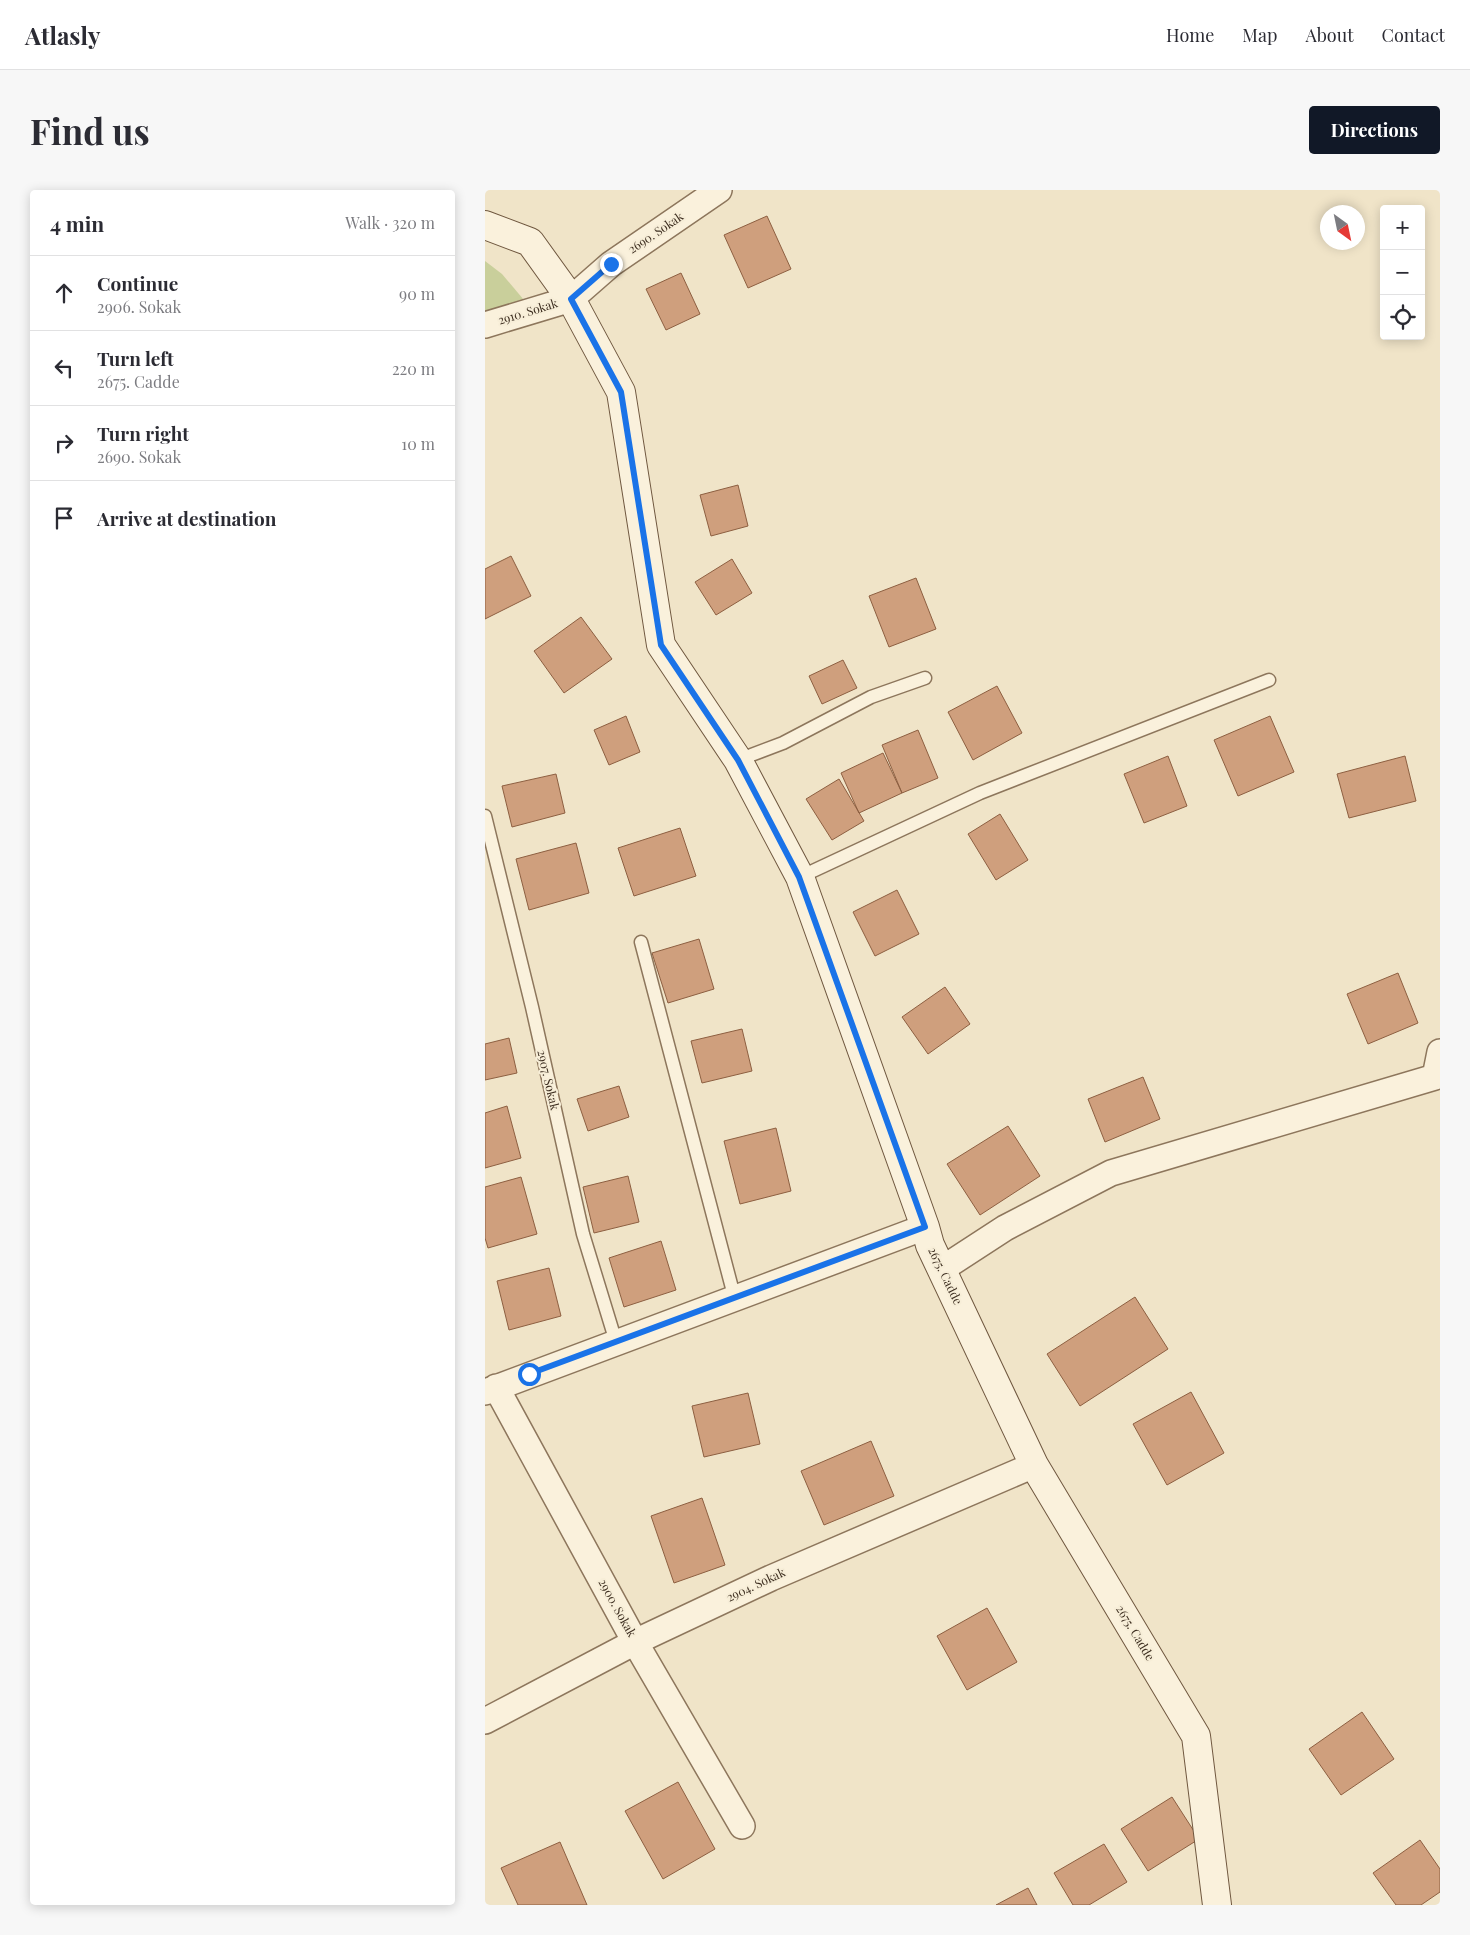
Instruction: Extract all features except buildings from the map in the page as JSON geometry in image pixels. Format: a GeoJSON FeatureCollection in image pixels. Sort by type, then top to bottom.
{"type":"FeatureCollection","features":[{"type":"Feature","properties":{"kind":"street","name":"2690. Sokak"},"geometry":{"type":"LineString","coordinates":[[571,299],[611,264],[719,190]]}},
{"type":"Feature","properties":{"kind":"street","name":"2675. Cadde"},"geometry":{"type":"LineString","coordinates":[[485,225],[530,242],[571,299],[621,392],[661,645],[738,760],[799,877],[930,1245],[1034,1464],[1196,1736],[1217,1905]]}},
{"type":"Feature","properties":{"kind":"street","name":"2910. Sokak"},"geometry":{"type":"LineString","coordinates":[[485,325],[571,299]]}},
{"type":"Feature","properties":{"kind":"street"},"geometry":{"type":"LineString","coordinates":[[942,1269],[1005,1228],[1111,1173],[1435,1077],[1440,1052]]}},
{"type":"Feature","properties":{"kind":"street"},"geometry":{"type":"LineString","coordinates":[[490,1390],[925,1227]]}},
{"type":"Feature","properties":{"kind":"street","name":"2900. Sokak"},"geometry":{"type":"LineString","coordinates":[[490,1390],[743,1826]]}},
{"type":"Feature","properties":{"kind":"street","name":"2904. Sokak"},"geometry":{"type":"LineString","coordinates":[[485,1721],[635,1642],[780,1574],[1034,1464]]}},
{"type":"Feature","properties":{"kind":"lane"},"geometry":{"type":"LineString","coordinates":[[738,760],[783,743],[871,697],[925,678]]}},
{"type":"Feature","properties":{"kind":"lane"},"geometry":{"type":"LineString","coordinates":[[799,877],[980,793],[1269,680]]}},
{"type":"Feature","properties":{"kind":"lane","name":"2907. Sokak"},"geometry":{"type":"LineString","coordinates":[[485,816],[534,1016],[583,1234],[616,1342]]}},
{"type":"Feature","properties":{"kind":"lane"},"geometry":{"type":"LineString","coordinates":[[641,942],[736,1298]]}},
{"type":"Feature","properties":{"kind":"green space"},"geometry":{"type":"Polygon","coordinates":[[[485,261],[502,274],[529,306],[485,318],[485,261]]]}},
{"type":"Feature","properties":{"kind":"route"},"geometry":{"type":"LineString","coordinates":[[529,1374],[925,1227],[799,877],[738,760],[661,645],[621,392],[571,299],[611,264]]}}]}
